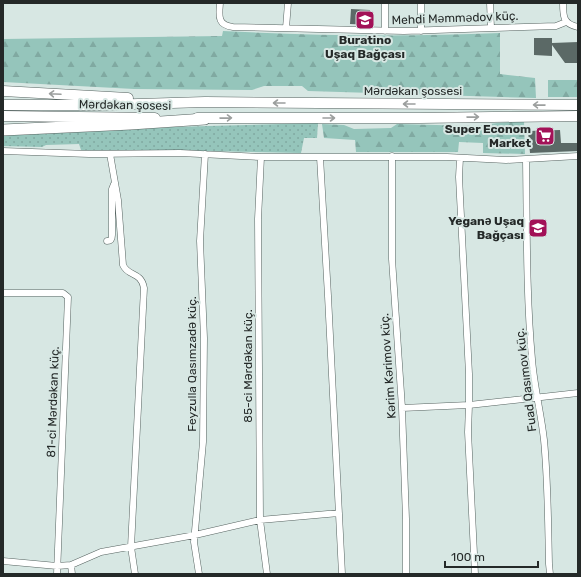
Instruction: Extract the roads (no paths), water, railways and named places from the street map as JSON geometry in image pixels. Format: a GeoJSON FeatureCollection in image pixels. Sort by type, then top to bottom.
{"type":"FeatureCollection","features":[{"type":"Feature","properties":{"kind":"highway"},"geometry":{"type":"LineString","coordinates":[[3,130],[132,124],[205,118]]}},
{"type":"Feature","properties":{"kind":"main road"},"geometry":{"type":"LineString","coordinates":[[3,91],[206,102]]}},
{"type":"Feature","properties":{"kind":"main road","name":"Mərdəkan şosesi"},"geometry":{"type":"LineString","coordinates":[[3,105],[206,102],[248,103]]}},
{"type":"Feature","properties":{"kind":"main road","name":"Mərdəkan şossesi"},"geometry":{"type":"LineString","coordinates":[[248,103],[578,105]]}},
{"type":"Feature","properties":{"kind":"main road","name":"Mərdəkan şosesi"},"geometry":{"type":"LineString","coordinates":[[3,116],[205,118],[578,116]]}},
{"type":"Feature","properties":{"kind":"street","name":"Mehdi Məmmədov küç."},"geometry":{"type":"LineString","coordinates":[[220,3],[220,21],[227,26],[422,31],[556,26],[566,22]]}},
{"type":"Feature","properties":{"kind":"street"},"geometry":{"type":"LineString","coordinates":[[286,28],[288,3]]}},
{"type":"Feature","properties":{"kind":"street"},"geometry":{"type":"LineString","coordinates":[[385,3],[385,31]]}},
{"type":"Feature","properties":{"kind":"street"},"geometry":{"type":"LineString","coordinates":[[421,3],[422,31]]}},
{"type":"Feature","properties":{"kind":"street"},"geometry":{"type":"LineString","coordinates":[[490,3],[491,28]]}},
{"type":"Feature","properties":{"kind":"street"},"geometry":{"type":"LineString","coordinates":[[563,3],[563,13],[566,22],[570,25],[578,27]]}},
{"type":"Feature","properties":{"kind":"street"},"geometry":{"type":"LineString","coordinates":[[3,151],[110,154],[180,153],[261,157],[392,156],[499,160],[526,160],[578,156]]}},
{"type":"Feature","properties":{"kind":"street"},"geometry":{"type":"LineString","coordinates":[[110,154],[118,200],[123,265],[128,272],[140,279],[144,288],[131,547],[135,574]]}},
{"type":"Feature","properties":{"kind":"street","name":"Feyzulla Qasımzadə küç."},"geometry":{"type":"LineString","coordinates":[[199,574],[194,548],[203,442],[204,314],[200,241],[205,154]]}},
{"type":"Feature","properties":{"kind":"street","name":"Kərim Kərimov küç."},"geometry":{"type":"LineString","coordinates":[[392,156],[392,259],[402,408],[406,519],[406,574]]}},
{"type":"Feature","properties":{"kind":"street","name":"85-ci Mərdəkan küç."},"geometry":{"type":"LineString","coordinates":[[261,157],[258,219],[260,520],[267,574]]}},
{"type":"Feature","properties":{"kind":"street"},"geometry":{"type":"LineString","coordinates":[[320,157],[342,574]]}},
{"type":"Feature","properties":{"kind":"street"},"geometry":{"type":"LineString","coordinates":[[460,158],[459,177],[469,405],[468,439],[475,574]]}},
{"type":"Feature","properties":{"kind":"street","name":"Fuad Qasımov küç."},"geometry":{"type":"LineString","coordinates":[[526,160],[529,312],[532,359],[542,421],[547,477],[550,574]]}},
{"type":"Feature","properties":{"kind":"street"},"geometry":{"type":"LineString","coordinates":[[107,241],[112,239],[112,187],[115,183]]}},
{"type":"Feature","properties":{"kind":"street","name":"81-ci Mərdəkan küç."},"geometry":{"type":"LineString","coordinates":[[3,293],[63,293],[68,297],[57,574]]}},
{"type":"Feature","properties":{"kind":"street"},"geometry":{"type":"LineString","coordinates":[[402,408],[469,405],[578,393]]}},
{"type":"Feature","properties":{"kind":"street"},"geometry":{"type":"LineString","coordinates":[[3,561],[57,566],[71,565],[101,552],[195,535],[260,520],[339,513]]}},
{"type":"Feature","properties":{"kind":"street"},"geometry":{"type":"LineString","coordinates":[[71,565],[72,574]]}},
{"type":"Feature","properties":{"kind":"place","name":"Buratino Uşaq Bağçası"},"geometry":{"type":"Point","coordinates":[365,20]}},
{"type":"Feature","properties":{"kind":"place","name":"Super Econom Market"},"geometry":{"type":"Point","coordinates":[545,136]}},
{"type":"Feature","properties":{"kind":"place","name":"Yeganə Uşaq Bağçası"},"geometry":{"type":"Point","coordinates":[538,228]}}]}
